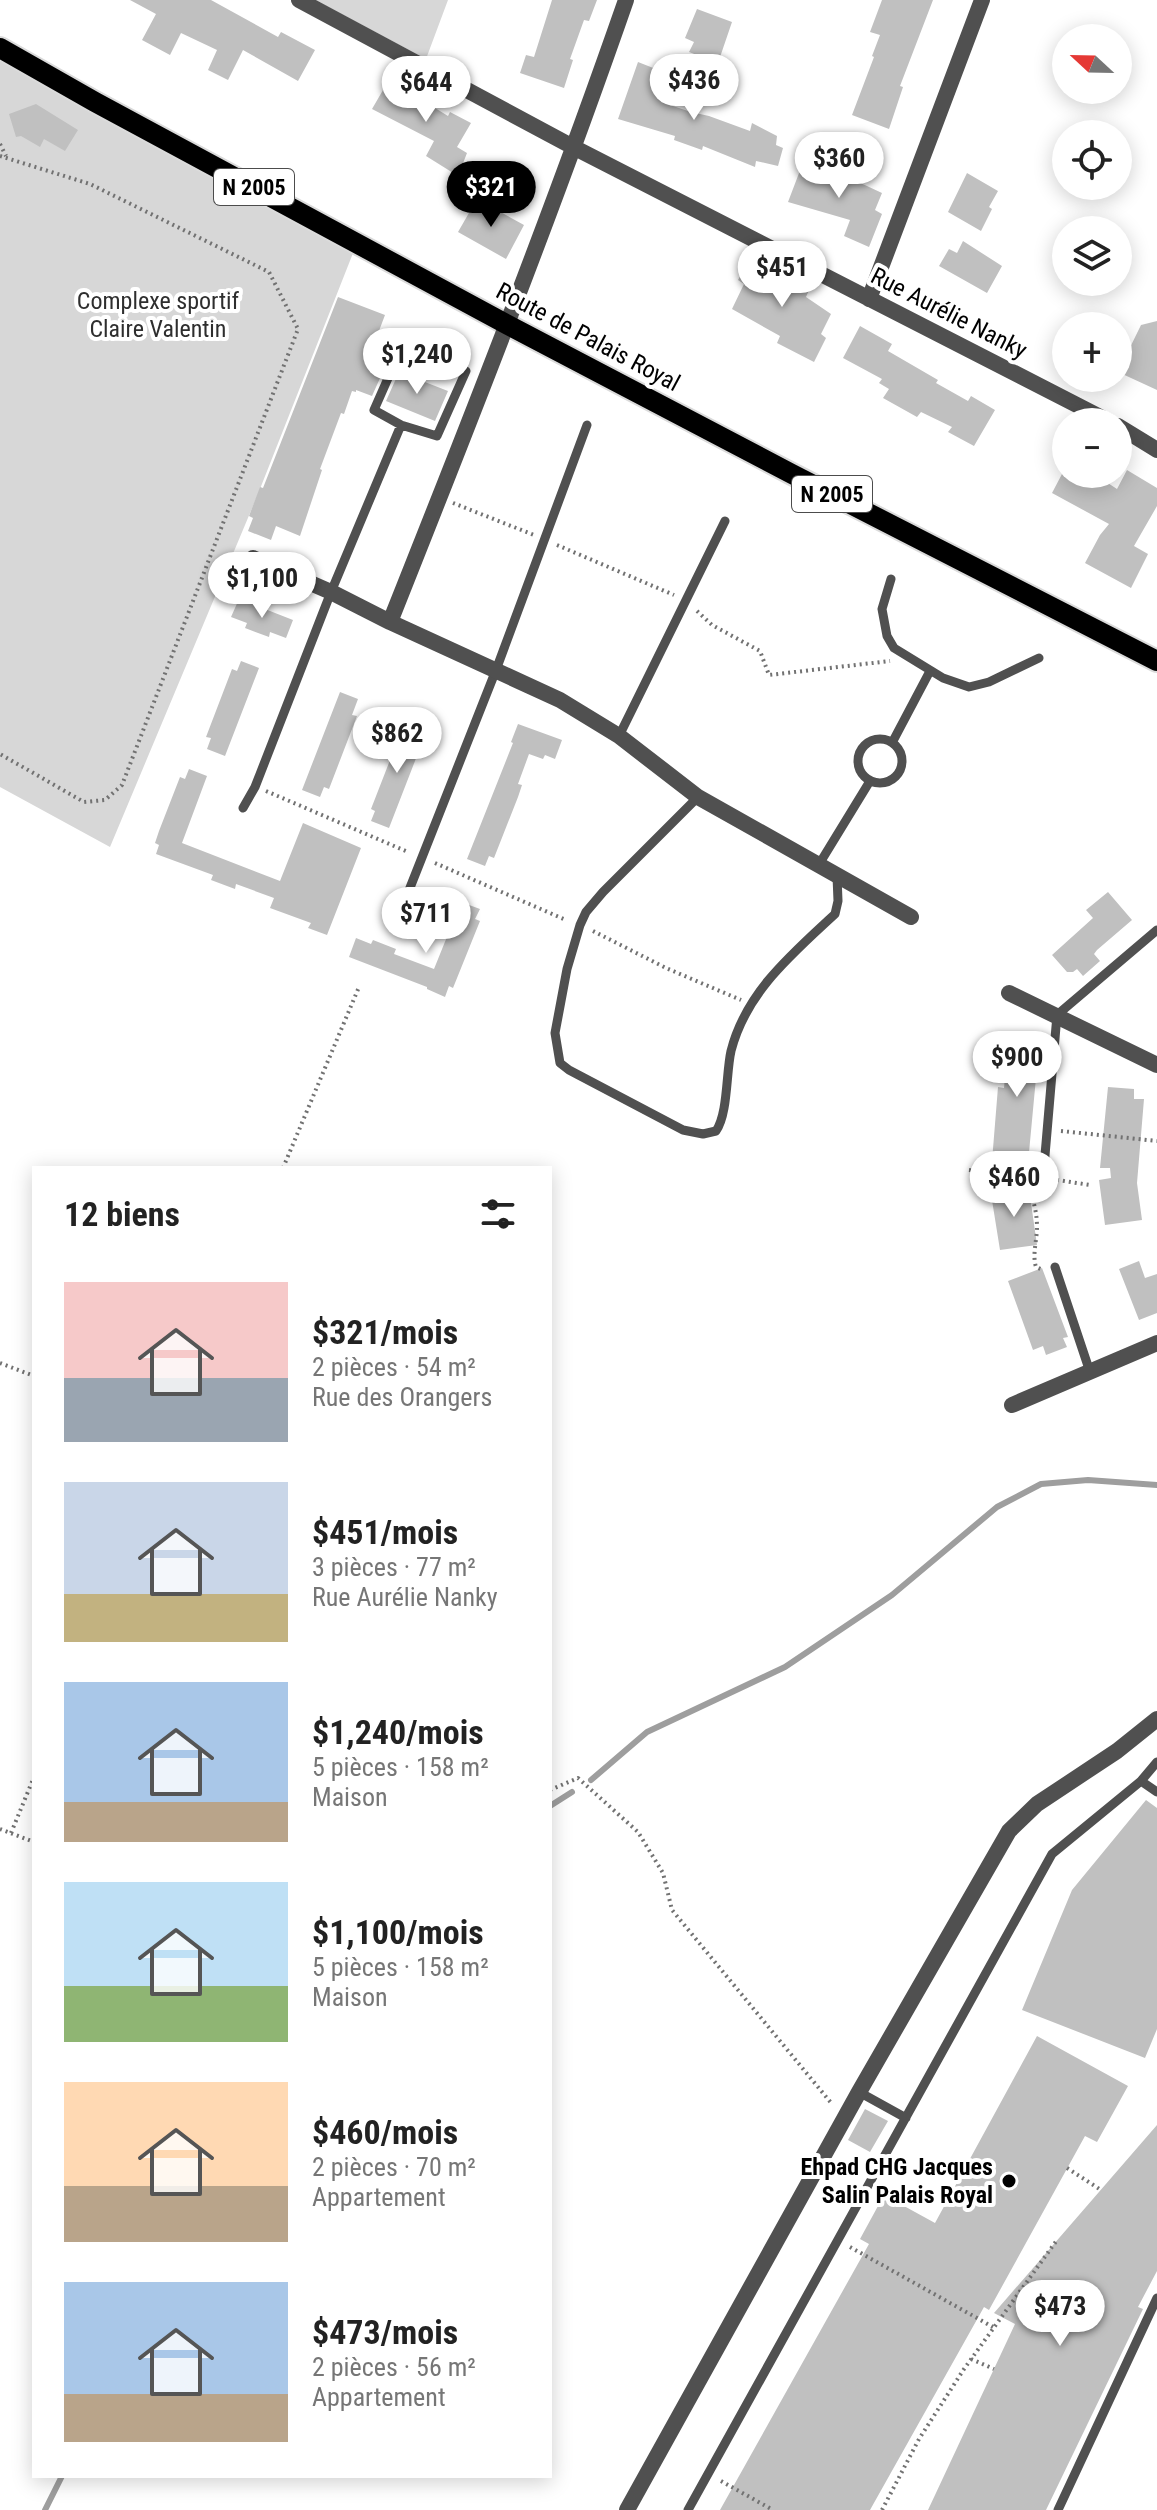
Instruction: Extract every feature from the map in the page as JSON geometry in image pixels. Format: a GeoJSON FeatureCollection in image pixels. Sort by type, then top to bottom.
{"type":"FeatureCollection","features":[{"type":"Feature","properties":{"kind":"main road","name":"Route de Palais Royal"},"geometry":{"type":"LineString","coordinates":[[0,48],[508,325],[1157,661]]}},
{"type":"Feature","properties":{"kind":"street","name":"Rue Aurélie Nanky"},"geometry":{"type":"LineString","coordinates":[[299,0],[575,148],[1083,408]]}},
{"type":"Feature","properties":{"kind":"street"},"geometry":{"type":"LineString","coordinates":[[390,622],[508,325],[575,148],[626,0]]}},
{"type":"Feature","properties":{"kind":"street"},"geometry":{"type":"LineString","coordinates":[[869,299],[982,0]]}},
{"type":"Feature","properties":{"kind":"street"},"geometry":{"type":"LineString","coordinates":[[1132,435],[1157,450]]}},
{"type":"Feature","properties":{"kind":"street"},"geometry":{"type":"LineString","coordinates":[[253,558],[560,700],[619,736],[698,797],[911,917]]}},
{"type":"Feature","properties":{"kind":"street"},"geometry":{"type":"LineString","coordinates":[[1009,993],[1157,1065]]}},
{"type":"Feature","properties":{"kind":"street"},"geometry":{"type":"LineString","coordinates":[[1012,1405],[1157,1343]]}},
{"type":"Feature","properties":{"kind":"street"},"geometry":{"type":"LineString","coordinates":[[627,2510],[844,2118],[1009,1831],[1037,1804],[1156,1723]]}},
{"type":"Feature","properties":{"kind":"lane"},"geometry":{"type":"LineString","coordinates":[[404,342],[466,371],[437,436],[401,425],[374,410],[404,342]]}},
{"type":"Feature","properties":{"kind":"lane"},"geometry":{"type":"LineString","coordinates":[[243,808],[255,787],[331,592],[401,425]]}},
{"type":"Feature","properties":{"kind":"lane"},"geometry":{"type":"LineString","coordinates":[[402,908],[496,670],[587,425]]}},
{"type":"Feature","properties":{"kind":"lane"},"geometry":{"type":"LineString","coordinates":[[619,736],[725,521]]}},
{"type":"Feature","properties":{"kind":"lane"},"geometry":{"type":"LineString","coordinates":[[891,579],[882,609],[887,636],[894,648],[930,671],[969,687],[989,682],[1039,658]]}},
{"type":"Feature","properties":{"kind":"lane"},"geometry":{"type":"LineString","coordinates":[[893,741],[930,671]]}},
{"type":"Feature","properties":{"kind":"lane"},"geometry":{"type":"LineString","coordinates":[[881,738],[893,741],[901,749],[903,761],[900,772],[893,780],[882,784],[870,781],[861,773],[857,762],[860,750],[869,741],[881,738]]}},
{"type":"Feature","properties":{"kind":"lane"},"geometry":{"type":"LineString","coordinates":[[818,866],[870,781]]}},
{"type":"Feature","properties":{"kind":"lane"},"geometry":{"type":"LineString","coordinates":[[698,797],[586,912],[567,969],[555,1033],[560,1063],[569,1070],[683,1130],[709,1133],[719,1125],[731,1051],[750,1004],[764,983],[835,914],[837,876]]}},
{"type":"Feature","properties":{"kind":"lane"},"geometry":{"type":"LineString","coordinates":[[1044,1167],[1057,1015],[1157,930]]}},
{"type":"Feature","properties":{"kind":"lane"},"geometry":{"type":"LineString","coordinates":[[1055,1267],[1090,1372]]}},
{"type":"Feature","properties":{"kind":"lane"},"geometry":{"type":"LineString","coordinates":[[688,2510],[1052,1854],[1141,1781],[1157,1762]]}},
{"type":"Feature","properties":{"kind":"lane"},"geometry":{"type":"LineString","coordinates":[[1141,1781],[1157,1792]]}},
{"type":"Feature","properties":{"kind":"lane"},"geometry":{"type":"LineString","coordinates":[[859,2092],[906,2118]]}},
{"type":"Feature","properties":{"kind":"lane"},"geometry":{"type":"LineString","coordinates":[[1058,2510],[1157,2298]]}},
{"type":"Feature","properties":{"kind":"path"},"geometry":{"type":"LineString","coordinates":[[0,144],[3,156],[90,184],[269,272],[298,329],[122,785],[105,800],[84,802],[0,754]]}},
{"type":"Feature","properties":{"kind":"path"},"geometry":{"type":"LineString","coordinates":[[255,787],[580,925],[666,968],[750,1004]]}},
{"type":"Feature","properties":{"kind":"path"},"geometry":{"type":"LineString","coordinates":[[284,1166],[359,987]]}},
{"type":"Feature","properties":{"kind":"path"},"geometry":{"type":"LineString","coordinates":[[1047,1130],[1157,1141]]}},
{"type":"Feature","properties":{"kind":"path"},"geometry":{"type":"LineString","coordinates":[[969,1170],[1090,1185]]}},
{"type":"Feature","properties":{"kind":"path"},"geometry":{"type":"LineString","coordinates":[[1024,1176],[1035,1201],[1036,1267],[1042,1270],[1055,1267]]}},
{"type":"Feature","properties":{"kind":"path"},"geometry":{"type":"LineString","coordinates":[[0,1363],[32,1375]]}},
{"type":"Feature","properties":{"kind":"path"},"geometry":{"type":"LineString","coordinates":[[552,1789],[578,1778],[638,1832],[663,1873],[672,1910],[844,2118]]}},
{"type":"Feature","properties":{"kind":"path"},"geometry":{"type":"LineString","coordinates":[[11,1833],[32,1782]]}},
{"type":"Feature","properties":{"kind":"path"},"geometry":{"type":"LineString","coordinates":[[0,1829],[32,1841]]}},
{"type":"Feature","properties":{"kind":"path"},"geometry":{"type":"LineString","coordinates":[[1067,2168],[1101,2190]]}},
{"type":"Feature","properties":{"kind":"path"},"geometry":{"type":"LineString","coordinates":[[838,2240],[993,2328]]}},
{"type":"Feature","properties":{"kind":"path"},"geometry":{"type":"LineString","coordinates":[[882,2510],[919,2439],[971,2359],[1057,2240]]}},
{"type":"Feature","properties":{"kind":"path"},"geometry":{"type":"LineString","coordinates":[[971,2359],[994,2369]]}},
{"type":"Feature","properties":{"kind":"path"},"geometry":{"type":"LineString","coordinates":[[913,2433],[919,2439]]}},
{"type":"Feature","properties":{"kind":"path"},"geometry":{"type":"LineString","coordinates":[[708,2474],[773,2510]]}},
{"type":"Feature","properties":{"kind":"green space"},"geometry":{"type":"Polygon","coordinates":[[[315,0],[448,0],[426,59],[315,0]]]}},
{"type":"Feature","properties":{"kind":"green space","name":"Complexe sportif Claire Valentin"},"geometry":{"type":"Polygon","coordinates":[[[0,48],[357,243],[258,494],[110,847],[0,787],[0,48]]]}},
{"type":"Feature","properties":{"kind":"building"},"geometry":{"type":"Polygon","coordinates":[[[130,0],[211,0],[278,37],[281,32],[315,50],[298,81],[243,50],[228,80],[208,70],[217,50],[181,33],[170,55],[142,40],[156,14],[130,0]]]}},
{"type":"Feature","properties":{"kind":"building"},"geometry":{"type":"Polygon","coordinates":[[[552,0],[597,0],[589,21],[584,20],[570,59],[573,60],[564,88],[520,73],[526,55],[534,57],[552,0]]]}},
{"type":"Feature","properties":{"kind":"building"},"geometry":{"type":"Polygon","coordinates":[[[882,0],[933,0],[900,86],[903,87],[889,129],[852,115],[880,35],[870,32],[882,0]]]}},
{"type":"Feature","properties":{"kind":"building"},"geometry":{"type":"Polygon","coordinates":[[[697,9],[732,22],[718,63],[689,52],[694,42],[685,38],[697,9]]]}},
{"type":"Feature","properties":{"kind":"building"},"geometry":{"type":"Polygon","coordinates":[[[638,62],[671,75],[661,102],[750,131],[752,123],[777,136],[776,145],[783,148],[778,166],[756,161],[755,167],[703,146],[702,150],[674,140],[675,136],[618,119],[638,62]]]}},
{"type":"Feature","properties":{"kind":"building"},"geometry":{"type":"Polygon","coordinates":[[[390,78],[424,97],[422,100],[448,116],[450,112],[471,123],[457,147],[467,153],[458,176],[426,156],[434,141],[372,109],[390,78]]]}},
{"type":"Feature","properties":{"kind":"building"},"geometry":{"type":"Polygon","coordinates":[[[36,104],[78,130],[65,151],[44,139],[40,147],[21,136],[16,137],[9,114],[36,104]]]}},
{"type":"Feature","properties":{"kind":"building"},"geometry":{"type":"Polygon","coordinates":[[[804,160],[839,172],[882,193],[875,210],[882,214],[869,247],[844,236],[850,220],[788,202],[804,160]]]}},
{"type":"Feature","properties":{"kind":"building"},"geometry":{"type":"Polygon","coordinates":[[[967,173],[998,191],[981,231],[948,212],[967,173]]]}},
{"type":"Feature","properties":{"kind":"building"},"geometry":{"type":"Polygon","coordinates":[[[477,199],[524,225],[506,259],[458,232],[477,199]]]}},
{"type":"Feature","properties":{"kind":"building"},"geometry":{"type":"Polygon","coordinates":[[[963,241],[1002,266],[987,293],[939,266],[949,249],[957,253],[963,241]]]}},
{"type":"Feature","properties":{"kind":"building"},"geometry":{"type":"Polygon","coordinates":[[[751,256],[809,290],[806,297],[831,314],[821,334],[826,338],[814,362],[777,343],[780,336],[732,309],[744,284],[738,280],[751,256]]]}},
{"type":"Feature","properties":{"kind":"building"},"geometry":{"type":"Polygon","coordinates":[[[338,297],[385,315],[368,360],[385,367],[372,396],[352,391],[320,469],[300,536],[276,526],[271,540],[248,531],[253,518],[249,516],[260,487],[263,488],[338,297]]]}},
{"type":"Feature","properties":{"kind":"building"},"geometry":{"type":"Polygon","coordinates":[[[1157,321],[1157,390],[1132,378],[1132,343],[1141,325],[1157,321]]]}},
{"type":"Feature","properties":{"kind":"building"},"geometry":{"type":"Polygon","coordinates":[[[860,326],[892,344],[888,351],[938,380],[936,383],[968,401],[971,396],[995,410],[974,446],[948,432],[952,427],[921,412],[917,417],[883,398],[889,389],[879,383],[882,379],[843,358],[860,326]]]}},
{"type":"Feature","properties":{"kind":"building"},"geometry":{"type":"Polygon","coordinates":[[[399,372],[448,391],[435,421],[386,401],[399,372]]]}},
{"type":"Feature","properties":{"kind":"building"},"geometry":{"type":"Polygon","coordinates":[[[1132,473],[1157,488],[1157,506],[1134,546],[1148,554],[1131,588],[1085,563],[1109,524],[1052,493],[1055,488],[1132,488],[1132,473]]]}},
{"type":"Feature","properties":{"kind":"building"},"geometry":{"type":"Polygon","coordinates":[[[239,599],[293,620],[286,638],[270,632],[269,637],[245,628],[247,623],[231,617],[239,599]]]}},
{"type":"Feature","properties":{"kind":"building"},"geometry":{"type":"Polygon","coordinates":[[[241,661],[259,668],[225,756],[207,749],[211,738],[206,737],[232,669],[237,671],[241,661]]]}},
{"type":"Feature","properties":{"kind":"building"},"geometry":{"type":"Polygon","coordinates":[[[340,692],[358,699],[352,715],[357,716],[329,789],[324,787],[320,797],[302,790],[340,692]]]}},
{"type":"Feature","properties":{"kind":"building"},"geometry":{"type":"Polygon","coordinates":[[[409,723],[427,730],[389,828],[371,821],[375,811],[371,809],[399,737],[403,739],[409,723]]]}},
{"type":"Feature","properties":{"kind":"building"},"geometry":{"type":"Polygon","coordinates":[[[518,724],[562,740],[555,759],[529,754],[518,784],[522,785],[518,797],[494,858],[489,856],[485,866],[467,859],[518,724]]]}},
{"type":"Feature","properties":{"kind":"building"},"geometry":{"type":"Polygon","coordinates":[[[189,769],[207,776],[182,843],[280,881],[303,823],[361,848],[327,935],[308,928],[311,923],[270,908],[274,898],[236,884],[235,889],[211,880],[213,875],[156,854],[159,845],[155,843],[159,831],[180,777],[185,779],[189,769]]]}},
{"type":"Feature","properties":{"kind":"building"},"geometry":{"type":"Polygon","coordinates":[[[1108,892],[1132,920],[1097,950],[1094,954],[1100,961],[1083,976],[1077,969],[1067,972],[1052,955],[1093,918],[1086,910],[1108,892]]]}},
{"type":"Feature","properties":{"kind":"building"},"geometry":{"type":"Polygon","coordinates":[[[461,902],[480,909],[475,919],[480,921],[453,988],[449,986],[445,997],[349,957],[356,938],[371,944],[373,940],[396,949],[394,954],[434,969],[461,902]]]}},
{"type":"Feature","properties":{"kind":"building"},"geometry":{"type":"Polygon","coordinates":[[[1009,1033],[1037,1035],[1036,1044],[1046,1045],[1043,1068],[1037,1067],[1028,1163],[992,1161],[998,1087],[1004,1088],[1009,1033]]]}},
{"type":"Feature","properties":{"kind":"building"},"geometry":{"type":"Polygon","coordinates":[[[1108,1087],[1134,1089],[1134,1099],[1144,1099],[1137,1183],[1142,1220],[1105,1225],[1099,1180],[1111,1178],[1110,1168],[1100,1168],[1108,1087]]]}},
{"type":"Feature","properties":{"kind":"building"},"geometry":{"type":"Polygon","coordinates":[[[1029,1189],[1037,1245],[1000,1250],[991,1194],[1029,1189]]]}},
{"type":"Feature","properties":{"kind":"building"},"geometry":{"type":"Polygon","coordinates":[[[1139,1261],[1145,1278],[1157,1274],[1157,1313],[1139,1320],[1119,1269],[1139,1261]]]}},
{"type":"Feature","properties":{"kind":"building"},"geometry":{"type":"Polygon","coordinates":[[[1042,1268],[1068,1337],[1063,1338],[1067,1347],[1046,1355],[1043,1346],[1033,1350],[1008,1281],[1042,1268]]]}},
{"type":"Feature","properties":{"kind":"building"},"geometry":{"type":"Polygon","coordinates":[[[1146,1800],[1157,1808],[1157,2029],[1145,2058],[1022,2010],[1072,1890],[1146,1800]]]}},
{"type":"Feature","properties":{"kind":"building"},"geometry":{"type":"Polygon","coordinates":[[[1037,2036],[1128,2086],[1097,2142],[1085,2136],[989,2310],[984,2307],[870,2510],[720,2510],[869,2244],[860,2239],[884,2195],[935,2223],[1037,2036]]]}},
{"type":"Feature","properties":{"kind":"building"},"geometry":{"type":"Polygon","coordinates":[[[865,2109],[888,2121],[870,2152],[848,2140],[865,2109]]]}},
{"type":"Feature","properties":{"kind":"building"},"geometry":{"type":"Polygon","coordinates":[[[1157,2125],[1157,2271],[1138,2307],[1143,2309],[1046,2510],[928,2510],[1015,2324],[994,2313],[1157,2125]]]}},
{"type":"Feature","properties":{"kind":"waterway"},"geometry":{"type":"LineString","coordinates":[[591,1780],[647,1732],[785,1667],[892,1595],[997,1507],[1041,1484],[1088,1480],[1157,1485]]}},
{"type":"Feature","properties":{"kind":"waterway"},"geometry":{"type":"LineString","coordinates":[[552,1805],[572,1792]]}},
{"type":"Feature","properties":{"kind":"waterway"},"geometry":{"type":"LineString","coordinates":[[45,2510],[61,2478]]}},
{"type":"Feature","properties":{"kind":"place","name":"Ehpad CHG Jacques Salin Palais Royal"},"geometry":{"type":"Point","coordinates":[1009,2181]}}]}
